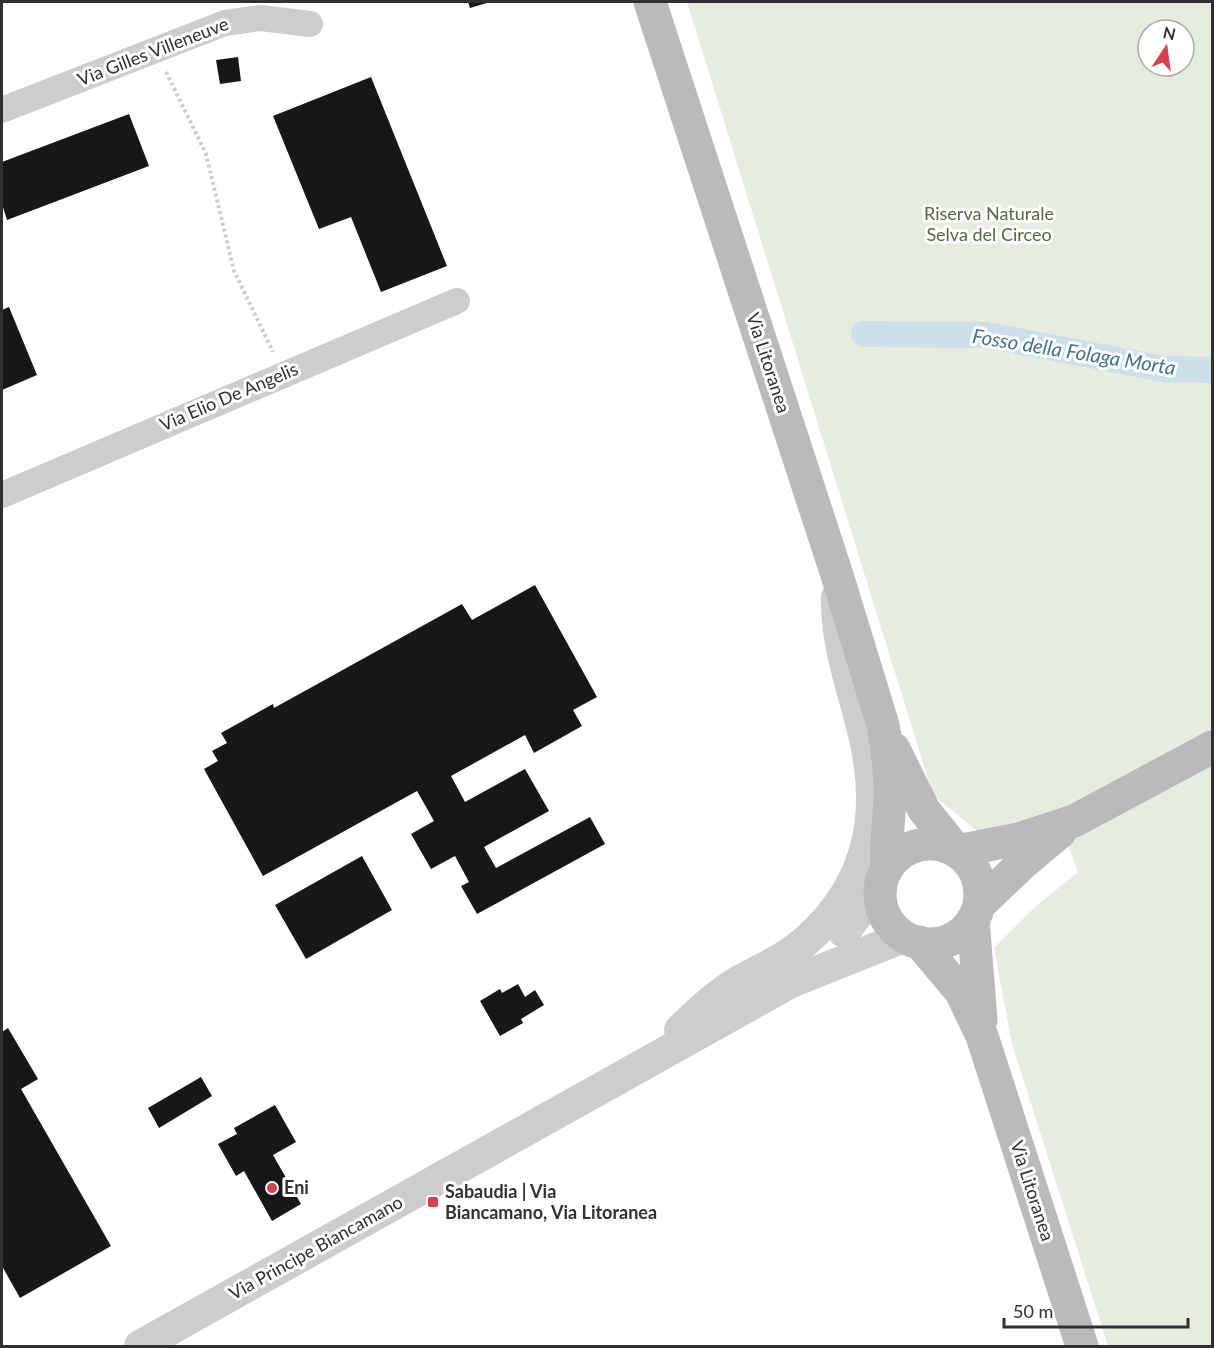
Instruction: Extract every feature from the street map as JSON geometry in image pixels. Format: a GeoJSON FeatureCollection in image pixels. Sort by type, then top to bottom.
{"type":"FeatureCollection","features":[{"type":"Feature","properties":{"kind":"main road","name":"Via Litoranea"},"geometry":{"type":"LineString","coordinates":[[650,2],[837,575],[883,725],[924,810],[957,851]]}},
{"type":"Feature","properties":{"kind":"main road","name":"Via Litoranea"},"geometry":{"type":"LineString","coordinates":[[883,725],[890,774],[884,875]]}},
{"type":"Feature","properties":{"kind":"main road"},"geometry":{"type":"LineString","coordinates":[[957,851],[1019,839],[1074,821],[1212,747]]}},
{"type":"Feature","properties":{"kind":"main road"},"geometry":{"type":"LineString","coordinates":[[976,912],[980,889],[976,874],[968,861],[957,851],[941,845],[926,844],[910,848],[897,856],[884,875],[880,898],[886,917],[912,940],[934,944],[950,940],[963,931],[976,912],[1023,862],[1074,821]]}},
{"type":"Feature","properties":{"kind":"main road","name":"Via Litoranea"},"geometry":{"type":"LineString","coordinates":[[976,912],[982,1036]]}},
{"type":"Feature","properties":{"kind":"main road","name":"Via Litoranea"},"geometry":{"type":"LineString","coordinates":[[912,940],[961,992],[982,1036],[1082,1347]]}},
{"type":"Feature","properties":{"kind":"street","name":"Via Gilles Villeneuve"},"geometry":{"type":"LineString","coordinates":[[2,111],[215,26],[237,20],[273,19],[310,24]]}},
{"type":"Feature","properties":{"kind":"street","name":"Via Elio De Angelis"},"geometry":{"type":"LineString","coordinates":[[2,495],[457,301]]}},
{"type":"Feature","properties":{"kind":"street","name":"Via Principe Biancamano"},"geometry":{"type":"LineString","coordinates":[[649,1061],[713,1000],[735,984],[789,954],[808,939],[837,909],[865,854],[871,825],[872,785],[863,731],[839,639],[837,575]]}},
{"type":"Feature","properties":{"kind":"street","name":"Via Principe Biancamano"},"geometry":{"type":"LineString","coordinates":[[791,982],[841,935],[884,875]]}},
{"type":"Feature","properties":{"kind":"street","name":"Via Principe Biancamano"},"geometry":{"type":"LineString","coordinates":[[140,1347],[791,982],[912,940]]}},
{"type":"Feature","properties":{"kind":"path"},"geometry":{"type":"LineString","coordinates":[[155,50],[206,154],[234,271],[284,374]]}},
{"type":"Feature","properties":{"kind":"green space","name":"Riserva Naturale Selva del Circeo"},"geometry":{"type":"Polygon","coordinates":[[[687,2],[1212,2],[1212,1346],[1108,1346],[1012,1044],[994,948],[1036,906],[1078,872],[1058,818],[983,836],[933,795],[687,2]]]}},
{"type":"Feature","properties":{"kind":"building"},"geometry":{"type":"Polygon","coordinates":[[[468,2],[490,2],[470,8],[468,2]]]}},
{"type":"Feature","properties":{"kind":"building"},"geometry":{"type":"Polygon","coordinates":[[[238,57],[241,81],[220,84],[216,60],[238,57]]]}},
{"type":"Feature","properties":{"kind":"building"},"geometry":{"type":"Polygon","coordinates":[[[371,77],[447,266],[381,292],[351,217],[319,229],[273,116],[371,77]]]}},
{"type":"Feature","properties":{"kind":"building"},"geometry":{"type":"Polygon","coordinates":[[[129,114],[149,166],[7,220],[2,204],[2,162],[129,114]]]}},
{"type":"Feature","properties":{"kind":"building"},"geometry":{"type":"Polygon","coordinates":[[[9,307],[37,375],[2,390],[2,310],[9,307]]]}},
{"type":"Feature","properties":{"kind":"building"},"geometry":{"type":"Polygon","coordinates":[[[535,585],[597,697],[573,710],[582,726],[534,753],[525,735],[451,776],[465,802],[525,769],[549,811],[484,847],[496,868],[590,817],[605,844],[477,914],[461,886],[469,882],[455,856],[431,869],[411,834],[434,821],[417,791],[263,876],[204,769],[218,761],[212,751],[227,743],[221,733],[273,704],[274,708],[462,604],[472,620],[535,585]]]}},
{"type":"Feature","properties":{"kind":"building"},"geometry":{"type":"Polygon","coordinates":[[[362,856],[392,910],[306,959],[275,905],[362,856]]]}},
{"type":"Feature","properties":{"kind":"building"},"geometry":{"type":"Polygon","coordinates":[[[518,984],[525,997],[535,990],[544,1005],[521,1019],[523,1023],[500,1036],[480,1001],[500,989],[502,993],[518,984]]]}},
{"type":"Feature","properties":{"kind":"building"},"geometry":{"type":"Polygon","coordinates":[[[8,1028],[38,1079],[21,1089],[111,1246],[20,1298],[2,1266],[2,1032],[8,1028]]]}},
{"type":"Feature","properties":{"kind":"building"},"geometry":{"type":"Polygon","coordinates":[[[201,1077],[212,1096],[159,1128],[148,1108],[201,1077]]]}},
{"type":"Feature","properties":{"kind":"building"},"geometry":{"type":"Polygon","coordinates":[[[275,1105],[296,1142],[273,1155],[301,1204],[272,1221],[244,1171],[236,1176],[218,1144],[237,1134],[234,1128],[275,1105]]]}},
{"type":"Feature","properties":{"kind":"waterway","name":"Fosso della Folaga Morta"},"geometry":{"type":"LineString","coordinates":[[864,334],[987,335],[1163,369],[1212,370]]}},
{"type":"Feature","properties":{"kind":"place","name":"Eni"},"geometry":{"type":"Point","coordinates":[272,1188]}},
{"type":"Feature","properties":{"kind":"place","name":"Sabaudia | Via Biancamano, Via Litoranea"},"geometry":{"type":"Point","coordinates":[433,1202]}}]}
